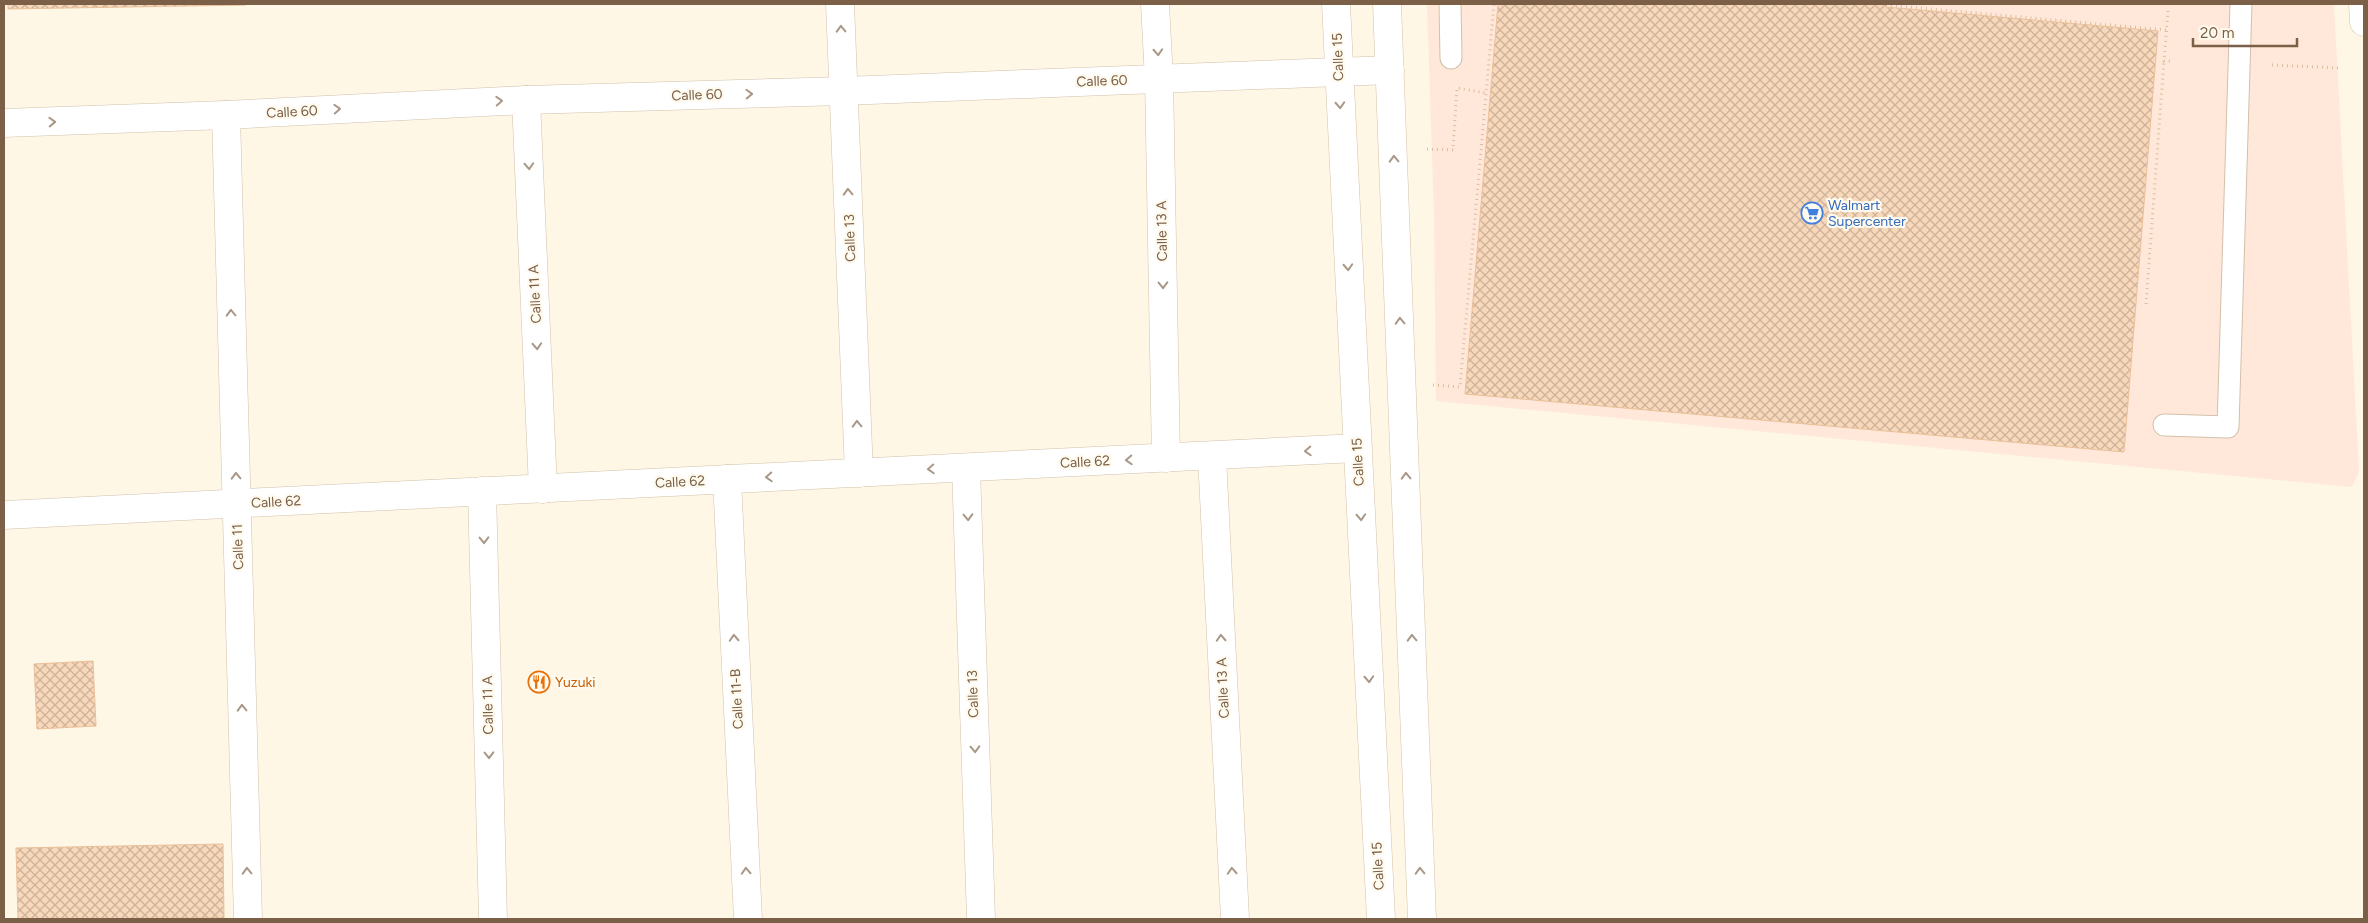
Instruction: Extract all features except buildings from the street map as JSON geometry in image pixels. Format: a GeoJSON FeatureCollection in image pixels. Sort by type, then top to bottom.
{"type":"FeatureCollection","features":[{"type":"Feature","properties":{"kind":"street","name":"Calle 13"},"geometry":{"type":"LineString","coordinates":[[840,4],[859,473]]}},
{"type":"Feature","properties":{"kind":"street","name":"Calle 13 A"},"geometry":{"type":"LineString","coordinates":[[1155,4],[1159,79],[1166,458]]}},
{"type":"Feature","properties":{"kind":"street","name":"Calle 15"},"geometry":{"type":"LineString","coordinates":[[1336,4],[1381,919]]}},
{"type":"Feature","properties":{"kind":"street"},"geometry":{"type":"LineString","coordinates":[[1387,4],[1422,919]]}},
{"type":"Feature","properties":{"kind":"street"},"geometry":{"type":"LineString","coordinates":[[2363,4],[2364,22]]}},
{"type":"Feature","properties":{"kind":"street","name":"Calle 60"},"geometry":{"type":"LineString","coordinates":[[4,123],[226,115],[526,100],[844,91],[1390,70]]}},
{"type":"Feature","properties":{"kind":"street","name":"Calle 11 A"},"geometry":{"type":"LineString","coordinates":[[526,100],[543,489]]}},
{"type":"Feature","properties":{"kind":"street","name":"Calle 11"},"geometry":{"type":"LineString","coordinates":[[226,115],[248,919]]}},
{"type":"Feature","properties":{"kind":"street","name":"Calle 62"},"geometry":{"type":"LineString","coordinates":[[4,515],[1357,448]]}},
{"type":"Feature","properties":{"kind":"street","name":"Calle 13 A"},"geometry":{"type":"LineString","coordinates":[[1212,456],[1235,919]]}},
{"type":"Feature","properties":{"kind":"street","name":"Calle 13"},"geometry":{"type":"LineString","coordinates":[[966,468],[981,919]]}},
{"type":"Feature","properties":{"kind":"street","name":"Calle 11-B"},"geometry":{"type":"LineString","coordinates":[[727,479],[748,919]]}},
{"type":"Feature","properties":{"kind":"street","name":"Calle 11 A"},"geometry":{"type":"LineString","coordinates":[[482,491],[494,919]]}},
{"type":"Feature","properties":{"kind":"lane"},"geometry":{"type":"LineString","coordinates":[[1450,4],[1451,58]]}},
{"type":"Feature","properties":{"kind":"lane"},"geometry":{"type":"LineString","coordinates":[[2164,425],[2228,427],[2242,4]]}},
{"type":"Feature","properties":{"kind":"path"},"geometry":{"type":"LineString","coordinates":[[1426,384],[1460,387],[1494,4]]}},
{"type":"Feature","properties":{"kind":"path"},"geometry":{"type":"LineString","coordinates":[[1886,5],[2166,30]]}},
{"type":"Feature","properties":{"kind":"path"},"geometry":{"type":"LineString","coordinates":[[2146,304],[2168,11]]}},
{"type":"Feature","properties":{"kind":"path"},"geometry":{"type":"LineString","coordinates":[[2164,61],[2171,61]]}},
{"type":"Feature","properties":{"kind":"path"},"geometry":{"type":"LineString","coordinates":[[2272,65],[2340,68]]}},
{"type":"Feature","properties":{"kind":"path"},"geometry":{"type":"LineString","coordinates":[[1427,149],[1453,150],[1457,88],[1486,92]]}},
{"type":"Feature","properties":{"kind":"shaded area","name":"Walmart Supercenter"},"geometry":{"type":"Polygon","coordinates":[[[1427,4],[2334,4],[2359,472],[2352,487],[1436,401],[1434,216],[1427,4]]]}},
{"type":"Feature","properties":{"kind":"place","name":"Walmart Supercenter"},"geometry":{"type":"Point","coordinates":[1812,213]}},
{"type":"Feature","properties":{"kind":"place","name":"Yuzuki"},"geometry":{"type":"Point","coordinates":[539,682]}}]}
